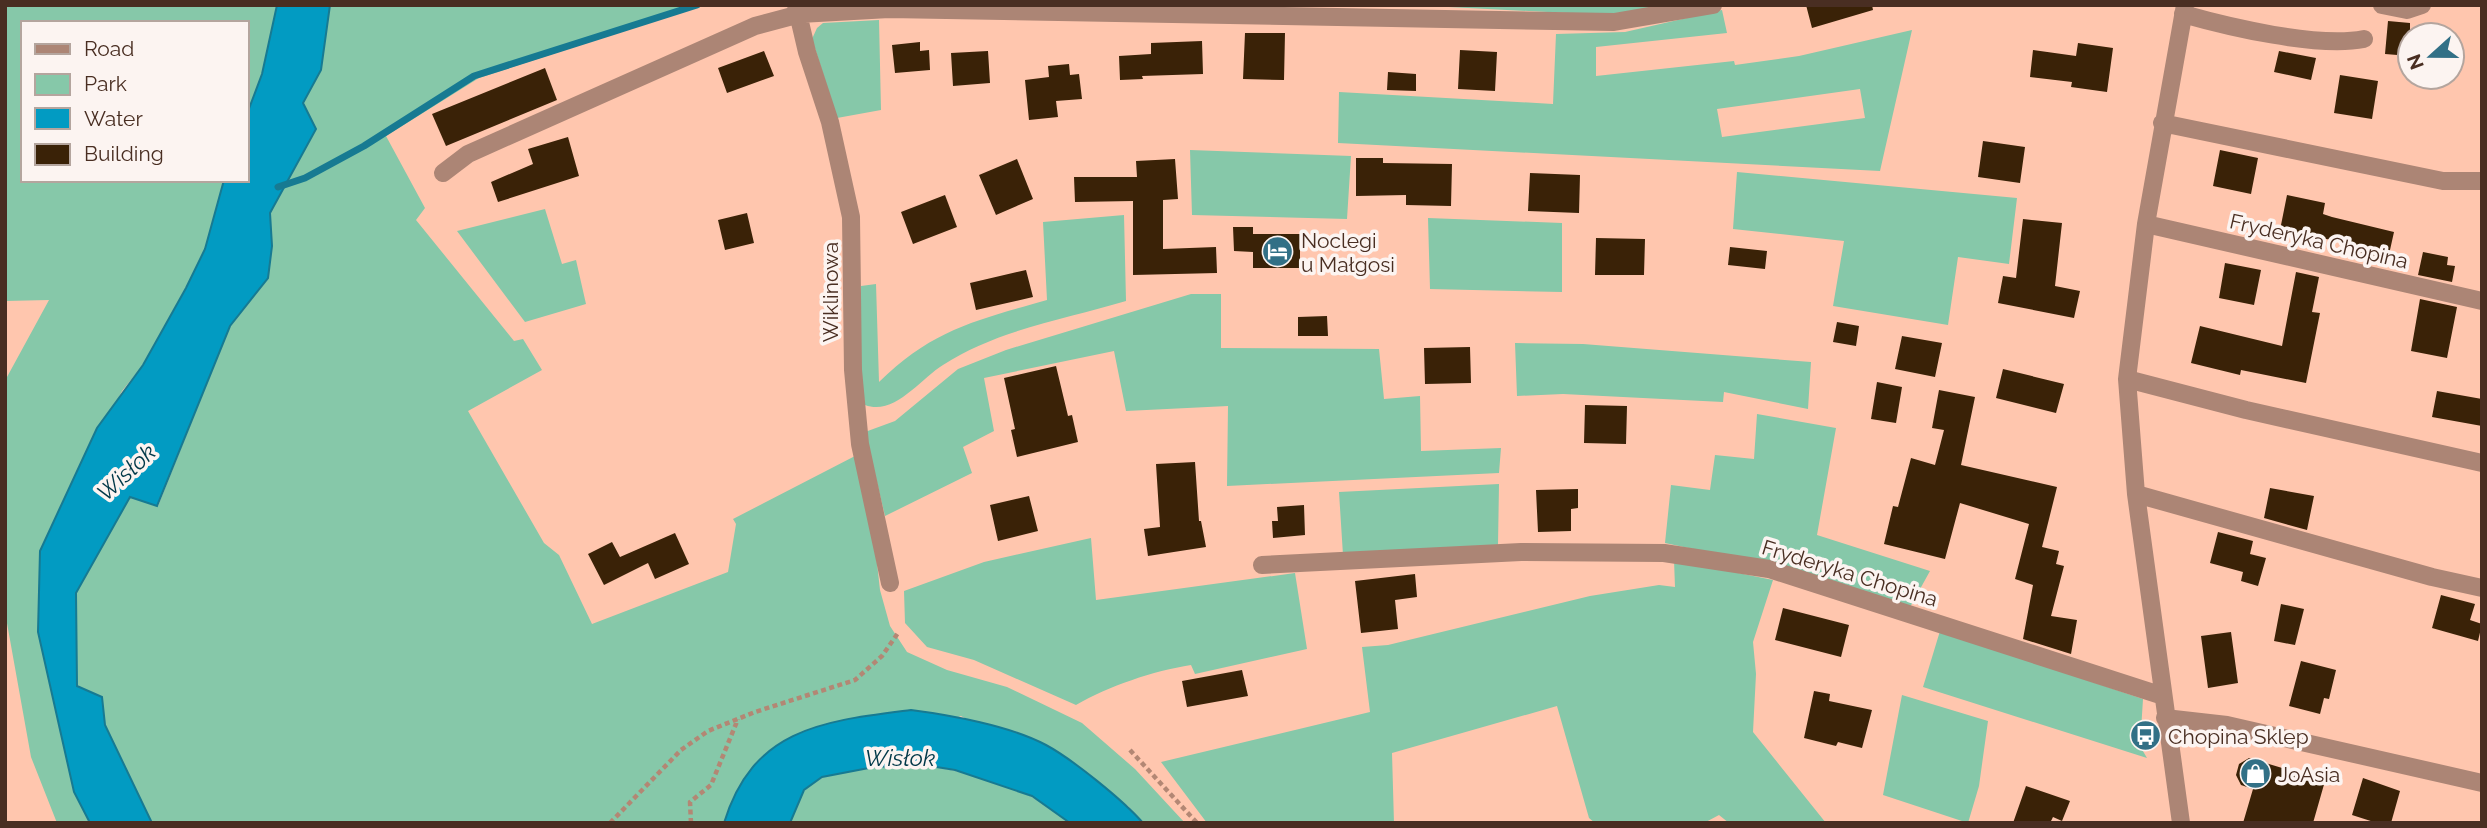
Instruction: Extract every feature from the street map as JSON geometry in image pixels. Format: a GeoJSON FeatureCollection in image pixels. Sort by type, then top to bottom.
{"type":"FeatureCollection","features":[{"type":"Feature","properties":{"kind":"street"},"geometry":{"type":"LineString","coordinates":[[443,173],[480,148],[579,106],[652,70],[798,10],[889,9],[1614,22],[1713,5]]}},
{"type":"Feature","properties":{"kind":"street"},"geometry":{"type":"LineString","coordinates":[[2382,5],[2407,10],[2422,5]]}},
{"type":"Feature","properties":{"kind":"street","name":"Wiklinowa"},"geometry":{"type":"LineString","coordinates":[[798,10],[807,52],[830,122],[849,206],[852,227],[853,370],[860,444],[890,583]]}},
{"type":"Feature","properties":{"kind":"street"},"geometry":{"type":"LineString","coordinates":[[2181,823],[2136,494],[2127,379],[2146,224],[2184,10],[2233,26],[2343,43],[2364,39]]}},
{"type":"Feature","properties":{"kind":"street"},"geometry":{"type":"LineString","coordinates":[[2162,124],[2443,181],[2482,181]]}},
{"type":"Feature","properties":{"kind":"street","name":"Fryderyka Chopina"},"geometry":{"type":"LineString","coordinates":[[2146,224],[2482,301]]}},
{"type":"Feature","properties":{"kind":"street"},"geometry":{"type":"LineString","coordinates":[[2127,379],[2246,410],[2482,463]]}},
{"type":"Feature","properties":{"kind":"street"},"geometry":{"type":"LineString","coordinates":[[2136,494],[2432,577],[2482,588]]}},
{"type":"Feature","properties":{"kind":"street","name":"Fryderyka Chopina"},"geometry":{"type":"LineString","coordinates":[[1262,565],[1521,552],[1664,553],[1769,569],[2163,696]]}},
{"type":"Feature","properties":{"kind":"street"},"geometry":{"type":"LineString","coordinates":[[2165,718],[2227,725],[2482,783]]}},
{"type":"Feature","properties":{"kind":"path"},"geometry":{"type":"LineString","coordinates":[[610,823],[681,750],[708,730],[855,680],[882,656],[898,633]]}},
{"type":"Feature","properties":{"kind":"path"},"geometry":{"type":"LineString","coordinates":[[691,823],[690,802],[712,785],[739,718]]}},
{"type":"Feature","properties":{"kind":"path"},"geometry":{"type":"LineString","coordinates":[[1129,750],[1197,823]]}},
{"type":"Feature","properties":{"kind":"green space"},"geometry":{"type":"Polygon","coordinates":[[[5,5],[277,5],[262,74],[248,111],[248,21],[21,21],[21,182],[223,182],[205,249],[186,288],[143,365],[122,391],[40,551],[38,632],[74,792],[90,823],[57,823],[31,757],[5,612],[7,377],[49,300],[5,301],[5,5]]]}},
{"type":"Feature","properties":{"kind":"green space"},"geometry":{"type":"Polygon","coordinates":[[[330,5],[703,5],[479,78],[386,136],[425,208],[416,220],[514,341],[523,339],[542,370],[468,411],[544,543],[559,555],[592,624],[728,572],[736,524],[733,519],[855,456],[875,545],[880,590],[890,626],[907,652],[947,670],[1007,687],[1082,723],[1135,769],[1185,823],[1143,823],[1128,806],[961,716],[728,810],[724,823],[152,823],[105,725],[102,697],[77,686],[76,593],[130,497],[158,506],[230,326],[268,278],[272,246],[270,213],[316,129],[303,103],[321,69],[330,5]]]}},
{"type":"Feature","properties":{"kind":"green space"},"geometry":{"type":"Polygon","coordinates":[[[1410,5],[1668,5],[1644,12],[1586,14],[1410,5]]]}},
{"type":"Feature","properties":{"kind":"green space"},"geometry":{"type":"Polygon","coordinates":[[[1722,10],[1727,33],[1596,47],[1596,76],[1734,61],[1735,65],[1799,56],[1912,30],[1880,171],[1338,143],[1339,92],[1553,104],[1556,34],[1625,32],[1722,10]],[[1860,89],[1717,109],[1722,137],[1865,118],[1860,89]]]}},
{"type":"Feature","properties":{"kind":"green space"},"geometry":{"type":"Polygon","coordinates":[[[879,20],[881,110],[837,118],[812,39],[817,28],[823,23],[879,20]]]}},
{"type":"Feature","properties":{"kind":"green space"},"geometry":{"type":"Polygon","coordinates":[[[1190,150],[1351,156],[1347,219],[1192,215],[1190,150]]]}},
{"type":"Feature","properties":{"kind":"green space"},"geometry":{"type":"Polygon","coordinates":[[[1737,172],[2017,198],[2009,264],[1958,257],[1948,325],[1833,306],[1844,241],[1733,229],[1737,172]]]}},
{"type":"Feature","properties":{"kind":"green space"},"geometry":{"type":"Polygon","coordinates":[[[545,209],[562,264],[576,260],[586,304],[525,322],[457,231],[545,209]]]}},
{"type":"Feature","properties":{"kind":"green space"},"geometry":{"type":"Polygon","coordinates":[[[1124,215],[1126,301],[1008,334],[943,365],[897,401],[876,407],[865,405],[858,353],[861,286],[876,284],[879,382],[899,364],[937,338],[977,321],[1047,300],[1043,222],[1124,215]]]}},
{"type":"Feature","properties":{"kind":"green space"},"geometry":{"type":"Polygon","coordinates":[[[1428,218],[1562,223],[1562,292],[1430,289],[1428,218]]]}},
{"type":"Feature","properties":{"kind":"green space"},"geometry":{"type":"Polygon","coordinates":[[[1191,294],[1221,294],[1221,348],[1379,349],[1384,399],[1420,396],[1421,451],[1501,448],[1499,473],[1227,486],[1228,406],[1126,411],[1114,351],[984,378],[994,431],[963,447],[972,473],[885,516],[865,432],[895,421],[958,369],[1006,350],[1191,294]]]}},
{"type":"Feature","properties":{"kind":"green space"},"geometry":{"type":"Polygon","coordinates":[[[1515,343],[1583,344],[1811,362],[1808,409],[1724,392],[1723,402],[1563,394],[1517,396],[1515,343]]]}},
{"type":"Feature","properties":{"kind":"green space"},"geometry":{"type":"Polygon","coordinates":[[[1757,414],[1836,428],[1817,535],[1930,571],[1909,609],[1810,574],[1665,543],[1671,485],[1710,490],[1715,455],[1754,459],[1757,414]]]}},
{"type":"Feature","properties":{"kind":"green space"},"geometry":{"type":"Polygon","coordinates":[[[1499,484],[1498,545],[1343,555],[1339,492],[1499,484]]]}},
{"type":"Feature","properties":{"kind":"green space"},"geometry":{"type":"Polygon","coordinates":[[[1091,538],[1096,600],[1295,573],[1307,649],[1195,674],[1191,665],[1162,671],[1132,680],[1076,705],[974,660],[927,647],[905,623],[904,591],[984,562],[1091,538]]]}},
{"type":"Feature","properties":{"kind":"green space"},"geometry":{"type":"Polygon","coordinates":[[[1674,560],[1773,580],[1753,642],[1756,674],[1753,732],[1826,823],[1729,823],[1719,815],[1704,823],[1595,823],[1589,818],[1557,706],[1392,753],[1394,823],[1207,823],[1161,762],[1370,712],[1362,647],[1388,645],[1590,596],[1659,585],[1675,587],[1674,560]]]}},
{"type":"Feature","properties":{"kind":"green space"},"geometry":{"type":"Polygon","coordinates":[[[1940,631],[2143,699],[2140,746],[2147,758],[1923,687],[1940,631]]]}},
{"type":"Feature","properties":{"kind":"green space"},"geometry":{"type":"Polygon","coordinates":[[[1902,695],[1988,721],[1979,786],[1968,823],[1883,795],[1902,695]]]}},
{"type":"Feature","properties":{"kind":"green space"},"geometry":{"type":"Polygon","coordinates":[[[924,765],[982,778],[1020,791],[1038,800],[1070,823],[790,823],[804,791],[832,774],[862,767],[924,765]]]}},
{"type":"Feature","properties":{"kind":"water","name":"Wisłok"},"geometry":{"type":"Polygon","coordinates":[[[277,5],[330,5],[321,70],[303,103],[316,129],[270,213],[272,246],[268,278],[230,326],[157,506],[130,497],[76,593],[77,686],[102,697],[105,725],[152,823],[90,823],[74,792],[38,632],[40,551],[97,428],[143,365],[186,288],[205,249],[223,182],[248,182],[248,111],[262,74],[277,5]]]}},
{"type":"Feature","properties":{"kind":"water","name":"Wisłok"},"geometry":{"type":"Polygon","coordinates":[[[911,710],[962,718],[1032,738],[1097,781],[1143,823],[1070,823],[1032,796],[955,770],[924,765],[874,767],[822,777],[804,790],[790,823],[724,823],[737,791],[753,766],[773,748],[822,725],[911,710]]]}},
{"type":"Feature","properties":{"kind":"building"},"geometry":{"type":"Polygon","coordinates":[[[1806,5],[1872,5],[1873,10],[1812,28],[1806,5]]]}},
{"type":"Feature","properties":{"kind":"building"},"geometry":{"type":"Polygon","coordinates":[[[2388,21],[2396,22],[2396,55],[2385,54],[2388,21]]]}},
{"type":"Feature","properties":{"kind":"building"},"geometry":{"type":"Polygon","coordinates":[[[1245,33],[1285,33],[1284,80],[1243,79],[1245,33]]]}},
{"type":"Feature","properties":{"kind":"building"},"geometry":{"type":"Polygon","coordinates":[[[1202,41],[1203,74],[1142,76],[1143,79],[1120,80],[1119,56],[1151,54],[1151,43],[1202,41]]]}},
{"type":"Feature","properties":{"kind":"building"},"geometry":{"type":"Polygon","coordinates":[[[920,42],[920,51],[929,50],[930,70],[895,73],[892,45],[920,42]]]}},
{"type":"Feature","properties":{"kind":"building"},"geometry":{"type":"Polygon","coordinates":[[[2078,43],[2113,48],[2107,92],[2071,87],[2072,82],[2030,77],[2033,50],[2076,56],[2078,43]]]}},
{"type":"Feature","properties":{"kind":"building"},"geometry":{"type":"Polygon","coordinates":[[[1460,50],[1497,52],[1495,91],[1458,89],[1460,50]]]}},
{"type":"Feature","properties":{"kind":"building"},"geometry":{"type":"Polygon","coordinates":[[[764,51],[774,76],[727,93],[718,68],[764,51]]]}},
{"type":"Feature","properties":{"kind":"building"},"geometry":{"type":"Polygon","coordinates":[[[988,51],[990,83],[953,86],[951,53],[988,51]]]}},
{"type":"Feature","properties":{"kind":"building"},"geometry":{"type":"Polygon","coordinates":[[[2279,51],[2316,58],[2311,80],[2274,72],[2279,51]]]}},
{"type":"Feature","properties":{"kind":"building"},"geometry":{"type":"Polygon","coordinates":[[[1069,64],[1070,75],[1079,74],[1082,99],[1056,101],[1058,117],[1029,120],[1025,80],[1049,77],[1048,66],[1069,64]]]}},
{"type":"Feature","properties":{"kind":"building"},"geometry":{"type":"Polygon","coordinates":[[[545,68],[557,100],[446,146],[432,114],[545,68]]]}},
{"type":"Feature","properties":{"kind":"building"},"geometry":{"type":"Polygon","coordinates":[[[1388,72],[1416,74],[1416,91],[1387,90],[1388,72]]]}},
{"type":"Feature","properties":{"kind":"building"},"geometry":{"type":"Polygon","coordinates":[[[2340,75],[2378,81],[2372,119],[2334,113],[2340,75]]]}},
{"type":"Feature","properties":{"kind":"building"},"geometry":{"type":"Polygon","coordinates":[[[568,137],[579,176],[498,202],[491,182],[533,164],[528,149],[568,137]]]}},
{"type":"Feature","properties":{"kind":"building"},"geometry":{"type":"Polygon","coordinates":[[[1983,141],[2025,147],[2020,183],[1978,177],[1983,141]]]}},
{"type":"Feature","properties":{"kind":"building"},"geometry":{"type":"Polygon","coordinates":[[[2220,150],[2258,158],[2251,194],[2213,186],[2220,150]]]}},
{"type":"Feature","properties":{"kind":"building"},"geometry":{"type":"Polygon","coordinates":[[[1356,158],[1383,158],[1383,163],[1452,164],[1451,206],[1406,205],[1406,195],[1356,196],[1356,158]]]}},
{"type":"Feature","properties":{"kind":"building"},"geometry":{"type":"Polygon","coordinates":[[[1017,159],[1033,199],[996,215],[979,175],[1017,159]]]}},
{"type":"Feature","properties":{"kind":"building"},"geometry":{"type":"Polygon","coordinates":[[[1175,159],[1178,199],[1163,200],[1163,249],[1216,247],[1217,273],[1133,275],[1133,201],[1075,202],[1074,177],[1137,177],[1136,161],[1175,159]]]}},
{"type":"Feature","properties":{"kind":"building"},"geometry":{"type":"Polygon","coordinates":[[[1530,173],[1580,175],[1579,213],[1528,211],[1530,173]]]}},
{"type":"Feature","properties":{"kind":"building"},"geometry":{"type":"Polygon","coordinates":[[[945,195],[957,227],[913,244],[901,212],[945,195]]]}},
{"type":"Feature","properties":{"kind":"building"},"geometry":{"type":"Polygon","coordinates":[[[2287,195],[2325,203],[2323,214],[2394,232],[2388,259],[2341,248],[2342,242],[2280,230],[2287,195]]]}},
{"type":"Feature","properties":{"kind":"building"},"geometry":{"type":"Polygon","coordinates":[[[747,213],[754,243],[725,250],[718,220],[747,213]]]}},
{"type":"Feature","properties":{"kind":"building"},"geometry":{"type":"Polygon","coordinates":[[[2023,219],[2062,223],[2055,286],[2080,291],[2074,318],[1998,303],[2003,276],[2016,278],[2023,219]]]}},
{"type":"Feature","properties":{"kind":"building"},"geometry":{"type":"Polygon","coordinates":[[[1233,227],[1253,227],[1253,234],[1300,234],[1300,268],[1253,268],[1253,252],[1234,251],[1233,227]]]}},
{"type":"Feature","properties":{"kind":"building"},"geometry":{"type":"Polygon","coordinates":[[[1596,238],[1645,239],[1644,275],[1595,275],[1596,238]]]}},
{"type":"Feature","properties":{"kind":"building"},"geometry":{"type":"Polygon","coordinates":[[[1730,247],[1767,251],[1765,269],[1728,265],[1730,247]]]}},
{"type":"Feature","properties":{"kind":"building"},"geometry":{"type":"Polygon","coordinates":[[[2423,252],[2448,257],[2447,265],[2455,266],[2452,282],[2418,275],[2423,252]]]}},
{"type":"Feature","properties":{"kind":"building"},"geometry":{"type":"Polygon","coordinates":[[[2225,263],[2261,270],[2254,305],[2219,298],[2225,263]]]}},
{"type":"Feature","properties":{"kind":"building"},"geometry":{"type":"Polygon","coordinates":[[[1026,270],[1033,297],[976,310],[970,283],[1026,270]]]}},
{"type":"Feature","properties":{"kind":"building"},"geometry":{"type":"Polygon","coordinates":[[[2296,272],[2319,277],[2312,312],[2320,313],[2306,383],[2241,370],[2240,375],[2191,363],[2200,326],[2282,346],[2296,272]]]}},
{"type":"Feature","properties":{"kind":"building"},"geometry":{"type":"Polygon","coordinates":[[[2420,299],[2457,307],[2447,358],[2411,351],[2420,299]]]}},
{"type":"Feature","properties":{"kind":"building"},"geometry":{"type":"Polygon","coordinates":[[[1327,316],[1328,336],[1298,336],[1298,317],[1327,316]]]}},
{"type":"Feature","properties":{"kind":"building"},"geometry":{"type":"Polygon","coordinates":[[[1837,322],[1859,326],[1856,346],[1833,342],[1837,322]]]}},
{"type":"Feature","properties":{"kind":"building"},"geometry":{"type":"Polygon","coordinates":[[[1902,336],[1942,343],[1935,377],[1895,369],[1902,336]]]}},
{"type":"Feature","properties":{"kind":"building"},"geometry":{"type":"Polygon","coordinates":[[[1470,347],[1471,383],[1425,384],[1424,348],[1470,347]]]}},
{"type":"Feature","properties":{"kind":"building"},"geometry":{"type":"Polygon","coordinates":[[[1056,366],[1068,416],[1072,415],[1078,442],[1017,457],[1011,430],[1015,429],[1004,378],[1056,366]]]}},
{"type":"Feature","properties":{"kind":"building"},"geometry":{"type":"Polygon","coordinates":[[[2003,369],[2064,384],[2056,413],[1996,398],[2003,369]]]}},
{"type":"Feature","properties":{"kind":"building"},"geometry":{"type":"Polygon","coordinates":[[[1877,382],[1902,387],[1896,423],[1871,419],[1877,382]]]}},
{"type":"Feature","properties":{"kind":"building"},"geometry":{"type":"Polygon","coordinates":[[[1939,390],[1975,397],[1961,465],[2057,487],[2042,547],[2059,551],[2056,564],[2064,566],[2051,616],[2077,620],[2071,654],[2023,639],[2033,585],[2015,579],[2029,524],[1960,503],[1945,559],[1884,544],[1893,506],[1898,507],[1911,458],[1935,465],[1944,430],[1932,428],[1939,390]]]}},
{"type":"Feature","properties":{"kind":"building"},"geometry":{"type":"Polygon","coordinates":[[[2437,391],[2482,399],[2482,426],[2432,417],[2437,391]]]}},
{"type":"Feature","properties":{"kind":"building"},"geometry":{"type":"Polygon","coordinates":[[[1585,405],[1627,406],[1626,444],[1584,443],[1585,405]]]}},
{"type":"Feature","properties":{"kind":"building"},"geometry":{"type":"Polygon","coordinates":[[[1195,462],[1199,521],[1206,547],[1148,556],[1144,529],[1160,527],[1156,464],[1195,462]]]}},
{"type":"Feature","properties":{"kind":"building"},"geometry":{"type":"Polygon","coordinates":[[[2270,488],[2314,496],[2307,530],[2264,518],[2270,488]]]}},
{"type":"Feature","properties":{"kind":"building"},"geometry":{"type":"Polygon","coordinates":[[[1578,489],[1578,508],[1571,509],[1571,531],[1538,532],[1536,490],[1578,489]]]}},
{"type":"Feature","properties":{"kind":"building"},"geometry":{"type":"Polygon","coordinates":[[[1029,496],[1038,531],[998,541],[990,505],[1029,496]]]}},
{"type":"Feature","properties":{"kind":"building"},"geometry":{"type":"Polygon","coordinates":[[[1304,505],[1305,535],[1273,538],[1272,521],[1278,521],[1277,507],[1304,505]]]}},
{"type":"Feature","properties":{"kind":"building"},"geometry":{"type":"Polygon","coordinates":[[[2218,532],[2253,541],[2250,554],[2266,558],[2258,586],[2241,581],[2243,572],[2210,563],[2218,532]]]}},
{"type":"Feature","properties":{"kind":"building"},"geometry":{"type":"Polygon","coordinates":[[[675,533],[689,564],[655,579],[648,563],[604,585],[588,554],[612,542],[620,557],[675,533]]]}},
{"type":"Feature","properties":{"kind":"building"},"geometry":{"type":"Polygon","coordinates":[[[1415,574],[1417,597],[1395,600],[1398,629],[1361,633],[1355,581],[1415,574]]]}},
{"type":"Feature","properties":{"kind":"building"},"geometry":{"type":"Polygon","coordinates":[[[2441,595],[2475,604],[2470,620],[2482,624],[2478,641],[2432,628],[2441,595]]]}},
{"type":"Feature","properties":{"kind":"building"},"geometry":{"type":"Polygon","coordinates":[[[2281,604],[2304,609],[2295,645],[2274,641],[2281,604]]]}},
{"type":"Feature","properties":{"kind":"building"},"geometry":{"type":"Polygon","coordinates":[[[1783,608],[1849,625],[1841,657],[1775,640],[1783,608]]]}},
{"type":"Feature","properties":{"kind":"building"},"geometry":{"type":"Polygon","coordinates":[[[2231,632],[2238,683],[2208,688],[2201,636],[2231,632]]]}},
{"type":"Feature","properties":{"kind":"building"},"geometry":{"type":"Polygon","coordinates":[[[2301,661],[2336,670],[2329,699],[2324,698],[2320,714],[2289,706],[2301,661]]]}},
{"type":"Feature","properties":{"kind":"building"},"geometry":{"type":"Polygon","coordinates":[[[1242,670],[1248,696],[1187,707],[1182,681],[1242,670]]]}},
{"type":"Feature","properties":{"kind":"building"},"geometry":{"type":"Polygon","coordinates":[[[1814,691],[1830,694],[1829,701],[1872,710],[1862,748],[1838,742],[1836,746],[1804,738],[1814,691]]]}},
{"type":"Feature","properties":{"kind":"building"},"geometry":{"type":"Polygon","coordinates":[[[2249,758],[2325,781],[2313,823],[2243,823],[2253,789],[2241,785],[2236,775],[2239,764],[2249,758]]]}},
{"type":"Feature","properties":{"kind":"building"},"geometry":{"type":"Polygon","coordinates":[[[2363,778],[2400,791],[2391,823],[2377,823],[2352,815],[2363,778]]]}},
{"type":"Feature","properties":{"kind":"building"},"geometry":{"type":"Polygon","coordinates":[[[2026,786],[2070,801],[2062,821],[2053,817],[2050,823],[2013,823],[2026,786]]]}},
{"type":"Feature","properties":{"kind":"waterway"},"geometry":{"type":"LineString","coordinates":[[278,187],[305,178],[364,146],[474,76],[697,5]]}},
{"type":"Feature","properties":{"kind":"place","name":"Noclegi u Małgosi"},"geometry":{"type":"Point","coordinates":[1278,252]}},
{"type":"Feature","properties":{"kind":"place","name":"Chopina Sklep"},"geometry":{"type":"Point","coordinates":[2145,736]}},
{"type":"Feature","properties":{"kind":"place","name":"JoAsia"},"geometry":{"type":"Point","coordinates":[2255,774]}}]}
